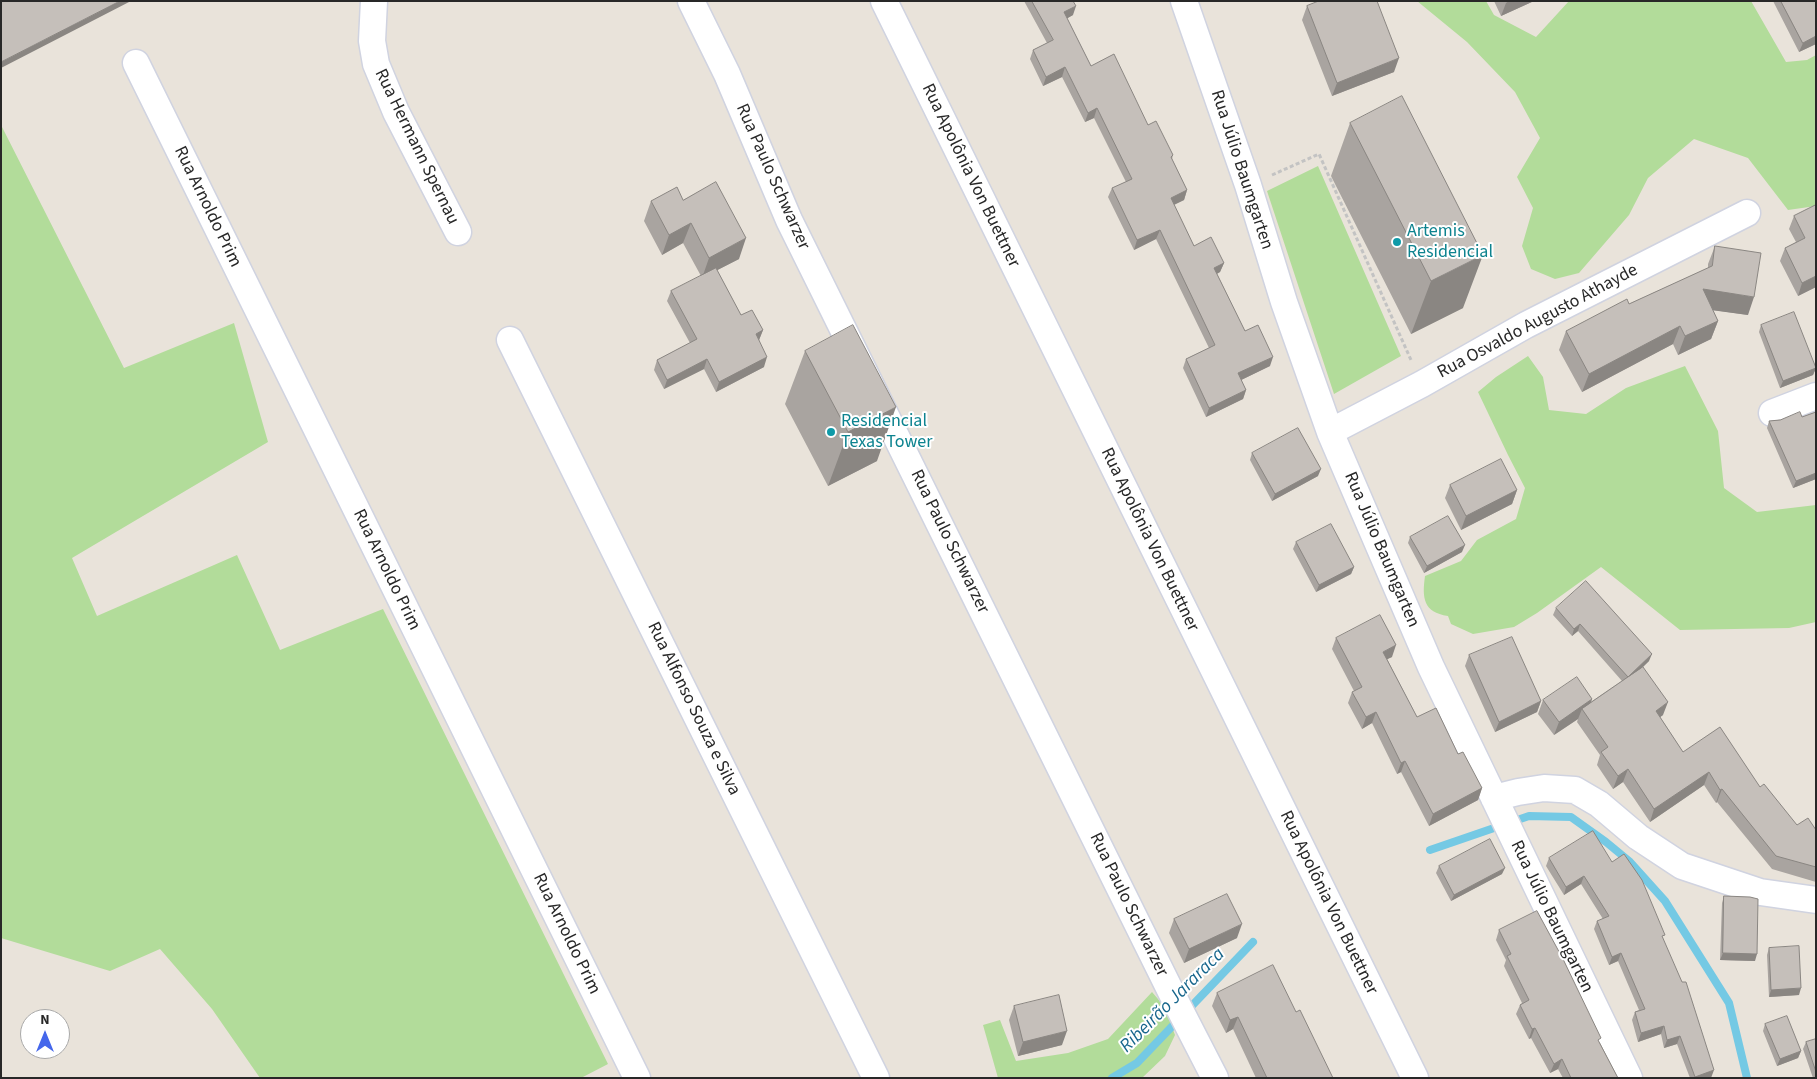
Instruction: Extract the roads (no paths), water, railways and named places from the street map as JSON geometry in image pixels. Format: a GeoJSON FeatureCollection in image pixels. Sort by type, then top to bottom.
{"type":"FeatureCollection","features":[{"type":"Feature","properties":{"kind":"street","name":"Rua Hermann Spernau"},"geometry":{"type":"LineString","coordinates":[[374,1],[372,42],[376,64],[396,112],[458,232]]}},
{"type":"Feature","properties":{"kind":"street","name":"Rua Paulo Schwarzer"},"geometry":{"type":"LineString","coordinates":[[690,1],[727,74],[789,220],[1215,1078]]}},
{"type":"Feature","properties":{"kind":"street","name":"Rua Apolônia Von Buettner"},"geometry":{"type":"LineString","coordinates":[[884,1],[1415,1078]]}},
{"type":"Feature","properties":{"kind":"street","name":"Rua Júlio Baumgarten"},"geometry":{"type":"LineString","coordinates":[[1187,2],[1284,302],[1330,432],[1431,667],[1629,1078]]}},
{"type":"Feature","properties":{"kind":"street","name":"Rua Arnoldo Prim"},"geometry":{"type":"LineString","coordinates":[[136,63],[637,1078]]}},
{"type":"Feature","properties":{"kind":"street","name":"Rua Osvaldo Augusto Athayde"},"geometry":{"type":"LineString","coordinates":[[1330,432],[1422,384],[1526,325],[1747,213]]}},
{"type":"Feature","properties":{"kind":"street","name":"Rua Alfonso Souza e Silva"},"geometry":{"type":"LineString","coordinates":[[510,340],[876,1078]]}},
{"type":"Feature","properties":{"kind":"street"},"geometry":{"type":"LineString","coordinates":[[1772,413],[1816,396]]}},
{"type":"Feature","properties":{"kind":"street"},"geometry":{"type":"LineString","coordinates":[[1501,815],[1518,792],[1544,788],[1575,790],[1599,804],[1638,837],[1682,866],[1760,892],[1816,900]]}},
{"type":"Feature","properties":{"kind":"waterway","name":"Ribeirão Jararaca"},"geometry":{"type":"LineString","coordinates":[[1430,850],[1529,816],[1571,817],[1606,842],[1629,861],[1665,901],[1729,1003],[1747,1078]]}},
{"type":"Feature","properties":{"kind":"waterway","name":"Ribeirão Jararaca"},"geometry":{"type":"LineString","coordinates":[[1112,1078],[1137,1063],[1253,942]]}},
{"type":"Feature","properties":{"kind":"place","name":"Artemis Residencial"},"geometry":{"type":"Point","coordinates":[1397,242]}},
{"type":"Feature","properties":{"kind":"place","name":"Residencial Texas Tower"},"geometry":{"type":"Point","coordinates":[831,432]}}]}
